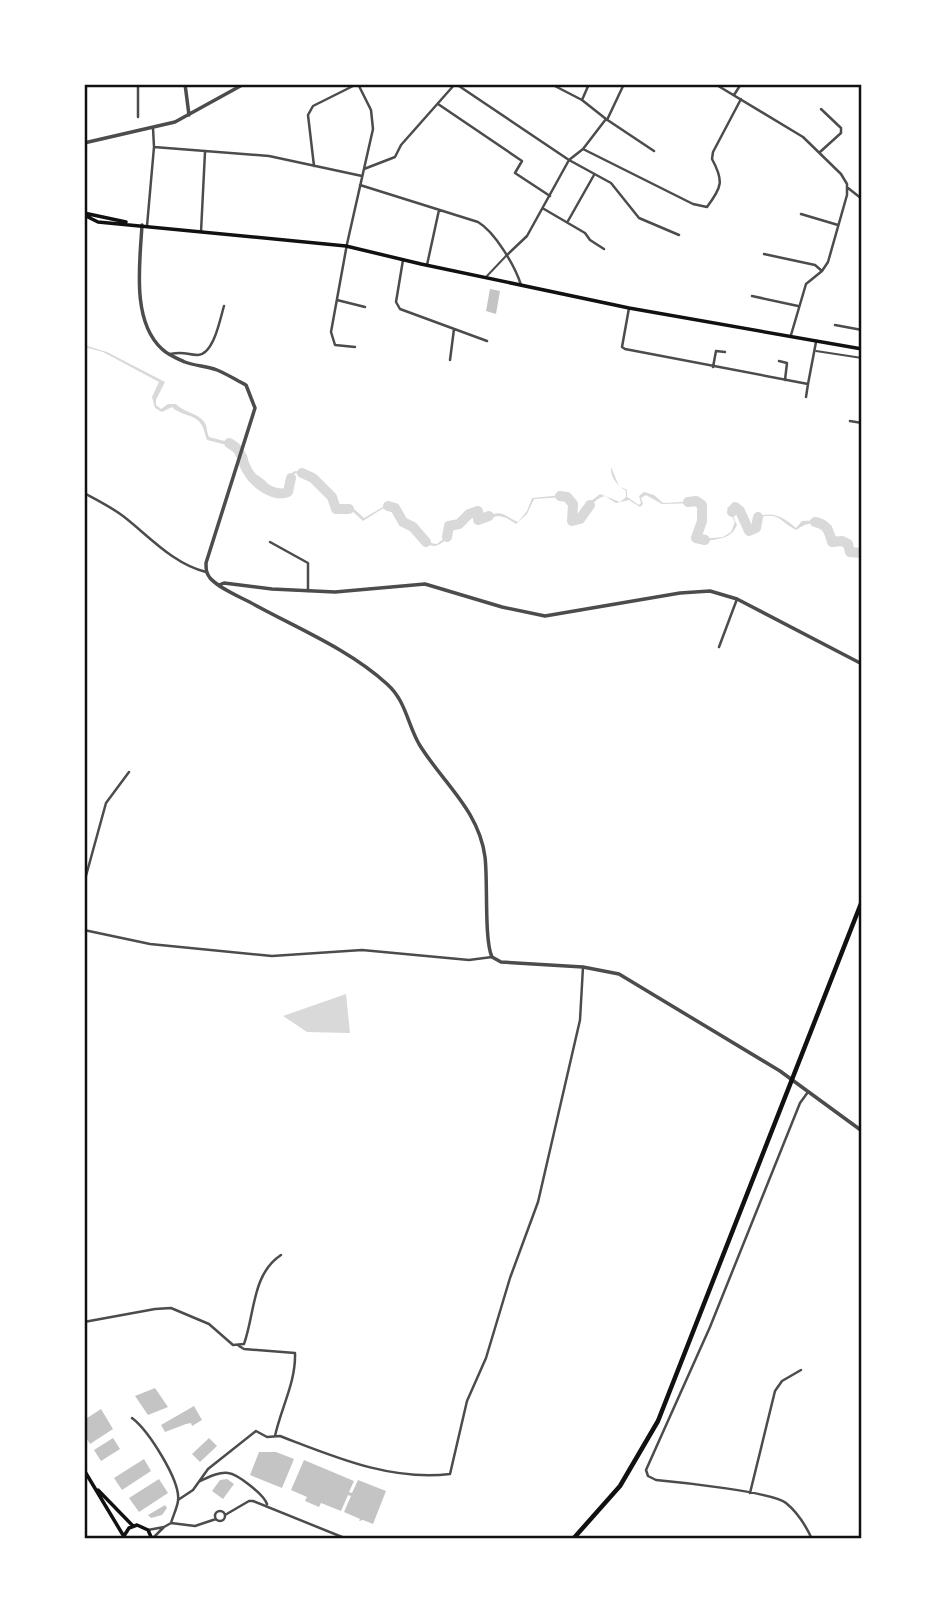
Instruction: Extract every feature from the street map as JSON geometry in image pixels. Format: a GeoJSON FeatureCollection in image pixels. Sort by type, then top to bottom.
{"type":"FeatureCollection","features":[{"type":"Feature","properties":{"kind":"main road"},"geometry":{"type":"LineString","coordinates":[[84,214],[144,225]]}},
{"type":"Feature","properties":{"kind":"main road"},"geometry":{"type":"LineString","coordinates":[[84,214],[92,220],[346,246],[427,266],[629,308],[862,349]]}},
{"type":"Feature","properties":{"kind":"main road"},"geometry":{"type":"LineString","coordinates":[[573,1539],[620,1486],[658,1421],[862,901]]}},
{"type":"Feature","properties":{"kind":"main road"},"geometry":{"type":"LineString","coordinates":[[84,1470],[123,1537],[133,1526]]}},
{"type":"Feature","properties":{"kind":"main road"},"geometry":{"type":"LineString","coordinates":[[93,1484],[133,1526],[148,1530],[152,1539]]}},
{"type":"Feature","properties":{"kind":"street"},"geometry":{"type":"LineString","coordinates":[[138,84],[138,117]]}},
{"type":"Feature","properties":{"kind":"street"},"geometry":{"type":"LineString","coordinates":[[185,84],[189,116]]}},
{"type":"Feature","properties":{"kind":"street"},"geometry":{"type":"LineString","coordinates":[[84,143],[153,128],[189,116],[244,84]]}},
{"type":"Feature","properties":{"kind":"street"},"geometry":{"type":"LineString","coordinates":[[314,166],[308,115],[313,106],[358,84],[373,117],[331,332],[335,345],[355,347]]}},
{"type":"Feature","properties":{"kind":"street"},"geometry":{"type":"LineString","coordinates":[[364,169],[395,157],[401,145],[456,84],[569,160],[611,183],[639,218],[679,236]]}},
{"type":"Feature","properties":{"kind":"street"},"geometry":{"type":"LineString","coordinates":[[551,84],[582,100],[654,151]]}},
{"type":"Feature","properties":{"kind":"street"},"geometry":{"type":"LineString","coordinates":[[582,100],[589,84]]}},
{"type":"Feature","properties":{"kind":"street"},"geometry":{"type":"LineString","coordinates":[[486,277],[527,236],[569,160],[583,149],[607,120],[624,84]]}},
{"type":"Feature","properties":{"kind":"street"},"geometry":{"type":"LineString","coordinates":[[715,84],[803,137],[845,179],[848,188],[862,199]]}},
{"type":"Feature","properties":{"kind":"street"},"geometry":{"type":"LineString","coordinates":[[734,95],[741,84]]}},
{"type":"Feature","properties":{"kind":"street"},"geometry":{"type":"LineString","coordinates":[[583,149],[686,201],[707,207],[721,185],[720,173],[712,159],[713,152],[741,99]]}},
{"type":"Feature","properties":{"kind":"street"},"geometry":{"type":"LineString","coordinates":[[438,104],[522,161],[515,173],[550,197]]}},
{"type":"Feature","properties":{"kind":"street"},"geometry":{"type":"LineString","coordinates":[[820,152],[841,133],[841,128],[821,108]]}},
{"type":"Feature","properties":{"kind":"street"},"geometry":{"type":"LineString","coordinates":[[153,128],[154,148],[138,278],[140,299],[152,337],[162,350],[170,355],[189,364],[216,370],[246,385],[255,408],[206,563],[206,572]]}},
{"type":"Feature","properties":{"kind":"street"},"geometry":{"type":"LineString","coordinates":[[154,148],[269,156],[362,176]]}},
{"type":"Feature","properties":{"kind":"street"},"geometry":{"type":"LineString","coordinates":[[201,232],[205,152]]}},
{"type":"Feature","properties":{"kind":"street"},"geometry":{"type":"LineString","coordinates":[[568,222],[594,175]]}},
{"type":"Feature","properties":{"kind":"street"},"geometry":{"type":"LineString","coordinates":[[360,185],[478,222],[488,228],[521,285]]}},
{"type":"Feature","properties":{"kind":"street"},"geometry":{"type":"LineString","coordinates":[[791,335],[806,284],[822,271],[828,262],[848,188]]}},
{"type":"Feature","properties":{"kind":"street"},"geometry":{"type":"LineString","coordinates":[[544,209],[585,233],[590,240],[604,248]]}},
{"type":"Feature","properties":{"kind":"street"},"geometry":{"type":"LineString","coordinates":[[427,266],[439,210]]}},
{"type":"Feature","properties":{"kind":"street"},"geometry":{"type":"LineString","coordinates":[[801,214],[838,225]]}},
{"type":"Feature","properties":{"kind":"street"},"geometry":{"type":"LineString","coordinates":[[84,221],[92,220]]}},
{"type":"Feature","properties":{"kind":"street"},"geometry":{"type":"LineString","coordinates":[[764,254],[815,265],[822,271]]}},
{"type":"Feature","properties":{"kind":"street"},"geometry":{"type":"LineString","coordinates":[[403,260],[396,302],[400,309],[487,341]]}},
{"type":"Feature","properties":{"kind":"street"},"geometry":{"type":"LineString","coordinates":[[752,296],[798,306]]}},
{"type":"Feature","properties":{"kind":"street"},"geometry":{"type":"LineString","coordinates":[[337,300],[365,307]]}},
{"type":"Feature","properties":{"kind":"street"},"geometry":{"type":"LineString","coordinates":[[170,355],[185,351],[197,355],[205,353],[214,341],[224,306]]}},
{"type":"Feature","properties":{"kind":"street"},"geometry":{"type":"LineString","coordinates":[[629,308],[622,347],[625,349],[808,384]]}},
{"type":"Feature","properties":{"kind":"street"},"geometry":{"type":"LineString","coordinates":[[835,325],[862,330]]}},
{"type":"Feature","properties":{"kind":"street"},"geometry":{"type":"LineString","coordinates":[[450,360],[454,329]]}},
{"type":"Feature","properties":{"kind":"street"},"geometry":{"type":"LineString","coordinates":[[806,397],[817,340]]}},
{"type":"Feature","properties":{"kind":"street"},"geometry":{"type":"LineString","coordinates":[[712,367],[716,351],[725,352]]}},
{"type":"Feature","properties":{"kind":"street"},"geometry":{"type":"LineString","coordinates":[[815,351],[862,358]]}},
{"type":"Feature","properties":{"kind":"street"},"geometry":{"type":"LineString","coordinates":[[779,361],[788,363],[785,380]]}},
{"type":"Feature","properties":{"kind":"street"},"geometry":{"type":"LineString","coordinates":[[849,421],[862,423]]}},
{"type":"Feature","properties":{"kind":"street"},"geometry":{"type":"LineString","coordinates":[[84,493],[121,515],[163,550],[193,569],[206,572],[219,585],[362,665],[389,685],[401,700],[416,740],[462,801],[481,838],[485,854],[488,945],[492,957]]}},
{"type":"Feature","properties":{"kind":"street"},"geometry":{"type":"LineString","coordinates":[[270,542],[308,563],[308,591]]}},
{"type":"Feature","properties":{"kind":"street"},"geometry":{"type":"LineString","coordinates":[[219,585],[224,583],[335,592],[425,584],[502,607],[545,616],[698,590],[722,593],[737,599],[862,664]]}},
{"type":"Feature","properties":{"kind":"street"},"geometry":{"type":"LineString","coordinates":[[719,647],[737,599]]}},
{"type":"Feature","properties":{"kind":"street"},"geometry":{"type":"LineString","coordinates":[[84,883],[106,803],[129,772]]}},
{"type":"Feature","properties":{"kind":"street"},"geometry":{"type":"LineString","coordinates":[[84,930],[150,944],[271,956],[362,950],[469,960],[492,957],[501,962],[583,967],[619,974],[748,1051],[860,1130],[862,1122]]}},
{"type":"Feature","properties":{"kind":"street"},"geometry":{"type":"LineString","coordinates":[[178,1500],[193,1490],[208,1469],[256,1431],[267,1437],[280,1436],[380,1471],[450,1474],[467,1401],[486,1357],[510,1278],[538,1202],[580,1020],[583,967]]}},
{"type":"Feature","properties":{"kind":"street"},"geometry":{"type":"LineString","coordinates":[[808,1092],[800,1103],[710,1326],[646,1470],[648,1476],[656,1480],[714,1486],[785,1501],[812,1539]]}},
{"type":"Feature","properties":{"kind":"street"},"geometry":{"type":"LineString","coordinates":[[239,1346],[244,1343],[247,1334],[259,1281],[268,1265],[281,1255]]}},
{"type":"Feature","properties":{"kind":"street"},"geometry":{"type":"LineString","coordinates":[[84,1322],[171,1308],[209,1324],[233,1345],[244,1349],[295,1353],[290,1392],[279,1417],[275,1436]]}},
{"type":"Feature","properties":{"kind":"street"},"geometry":{"type":"LineString","coordinates":[[750,1493],[775,1391],[782,1381],[801,1370]]}},
{"type":"Feature","properties":{"kind":"street"},"geometry":{"type":"LineString","coordinates":[[132,1419],[138,1423],[173,1476],[178,1500],[171,1523]]}},
{"type":"Feature","properties":{"kind":"street"},"geometry":{"type":"LineString","coordinates":[[201,1481],[218,1473],[233,1474],[265,1497],[267,1505]]}},
{"type":"Feature","properties":{"kind":"street"},"geometry":{"type":"LineString","coordinates":[[152,1539],[171,1523],[195,1526],[216,1519],[223,1521],[225,1515],[249,1500],[347,1539]]}},
{"type":"Feature","properties":{"kind":"street"},"geometry":{"type":"LineString","coordinates":[[216,1519],[218,1512],[222,1511],[225,1515]]}},
{"type":"Feature","properties":{"kind":"street"},"geometry":{"type":"LineString","coordinates":[[148,1530],[164,1527]]}},
{"type":"Feature","properties":{"kind":"shaded area"},"geometry":{"type":"Polygon","coordinates":[[[84,345],[107,352],[165,382],[156,405],[161,409],[168,404],[176,404],[196,415],[204,421],[209,437],[236,444],[239,449],[237,453],[231,446],[207,440],[202,426],[195,418],[172,407],[162,412],[155,408],[152,397],[159,382],[103,352],[84,345]]]}},
{"type":"Feature","properties":{"kind":"shaded area"},"geometry":{"type":"Polygon","coordinates":[[[243,452],[247,455],[250,472],[285,494],[277,496],[248,472],[243,452]]]}},
{"type":"Feature","properties":{"kind":"shaded area"},"geometry":{"type":"Polygon","coordinates":[[[295,471],[308,475],[318,482],[336,499],[335,506],[324,488],[304,475],[293,474],[290,492],[287,493],[290,474],[295,471]]]}},
{"type":"Feature","properties":{"kind":"shaded area"},"geometry":{"type":"Polygon","coordinates":[[[620,486],[627,490],[627,497],[639,505],[639,496],[644,492],[654,495],[663,503],[700,501],[704,504],[705,527],[700,539],[723,537],[731,532],[735,522],[727,508],[733,504],[743,512],[751,531],[755,532],[748,532],[743,515],[735,508],[731,511],[737,525],[731,534],[722,538],[702,542],[696,537],[703,525],[703,506],[700,503],[662,504],[646,495],[641,498],[643,504],[640,507],[629,500],[616,503],[605,496],[620,502],[626,497],[626,491],[620,486]]]}},
{"type":"Feature","properties":{"kind":"shaded area"},"geometry":{"type":"Polygon","coordinates":[[[600,494],[605,496],[599,498],[583,517],[590,502],[600,494]]]}},
{"type":"Feature","properties":{"kind":"shaded area"},"geometry":{"type":"Polygon","coordinates":[[[563,495],[575,500],[576,519],[583,517],[573,522],[574,504],[565,497],[534,499],[527,514],[516,524],[498,516],[478,522],[478,512],[461,522],[465,516],[480,509],[482,520],[498,513],[518,522],[527,511],[532,498],[563,495]]]}},
{"type":"Feature","properties":{"kind":"shaded area"},"geometry":{"type":"Polygon","coordinates":[[[394,505],[402,512],[404,520],[415,526],[429,542],[437,544],[449,534],[447,539],[434,546],[427,544],[415,529],[401,521],[399,512],[393,507],[382,509],[363,521],[351,510],[338,512],[335,506],[339,510],[353,508],[364,518],[383,507],[394,505]]]}},
{"type":"Feature","properties":{"kind":"shaded area"},"geometry":{"type":"Polygon","coordinates":[[[767,514],[782,518],[796,528],[802,521],[821,520],[832,526],[834,541],[843,539],[851,545],[852,552],[862,552],[862,555],[850,553],[849,546],[842,542],[832,543],[829,530],[817,523],[804,525],[796,530],[779,518],[765,516],[758,518],[756,528],[755,517],[767,514]]]}},
{"type":"Feature","properties":{"kind":"shaded area"},"geometry":{"type":"Polygon","coordinates":[[[346,994],[350,1033],[307,1032],[283,1016],[346,994]]]}},
{"type":"Feature","properties":{"kind":"building"},"geometry":{"type":"Polygon","coordinates":[[[490,289],[500,291],[496,314],[486,311],[490,289]]]}},
{"type":"Feature","properties":{"kind":"building"},"geometry":{"type":"Polygon","coordinates":[[[155,1388],[168,1407],[148,1415],[135,1396],[155,1388]]]}},
{"type":"Feature","properties":{"kind":"building"},"geometry":{"type":"Polygon","coordinates":[[[194,1406],[202,1420],[192,1426],[191,1423],[186,1424],[165,1432],[161,1425],[194,1406]]]}},
{"type":"Feature","properties":{"kind":"building"},"geometry":{"type":"Polygon","coordinates":[[[101,1409],[113,1429],[90,1444],[84,1434],[84,1420],[101,1409]]]}},
{"type":"Feature","properties":{"kind":"building"},"geometry":{"type":"Polygon","coordinates":[[[113,1438],[120,1449],[101,1461],[94,1450],[113,1438]]]}},
{"type":"Feature","properties":{"kind":"building"},"geometry":{"type":"Polygon","coordinates":[[[209,1438],[217,1446],[200,1462],[192,1454],[209,1438]]]}},
{"type":"Feature","properties":{"kind":"building"},"geometry":{"type":"Polygon","coordinates":[[[259,1452],[276,1452],[294,1459],[282,1488],[250,1475],[259,1452]]]}},
{"type":"Feature","properties":{"kind":"building"},"geometry":{"type":"Polygon","coordinates":[[[144,1459],[151,1471],[122,1490],[114,1478],[144,1459]]]}},
{"type":"Feature","properties":{"kind":"building"},"geometry":{"type":"Polygon","coordinates":[[[304,1460],[354,1481],[349,1492],[352,1493],[358,1480],[386,1491],[373,1524],[359,1521],[360,1519],[344,1512],[351,1496],[348,1495],[341,1511],[321,1503],[319,1507],[305,1501],[307,1497],[291,1490],[304,1460]]]}},
{"type":"Feature","properties":{"kind":"building"},"geometry":{"type":"Polygon","coordinates":[[[159,1479],[168,1493],[139,1512],[129,1498],[159,1479]]]}},
{"type":"Feature","properties":{"kind":"building"},"geometry":{"type":"Polygon","coordinates":[[[227,1479],[234,1484],[223,1499],[212,1491],[220,1480],[227,1479]]]}},
{"type":"Feature","properties":{"kind":"building"},"geometry":{"type":"Polygon","coordinates":[[[165,1505],[167,1508],[162,1515],[151,1518],[148,1515],[165,1505]]]}},
{"type":"Feature","properties":{"kind":"waterway"},"geometry":{"type":"LineString","coordinates":[[229,443],[239,452],[250,475],[265,488],[277,493],[288,492],[291,478]]}},
{"type":"Feature","properties":{"kind":"waterway"},"geometry":{"type":"LineString","coordinates":[[302,473],[313,478],[332,497],[336,509],[349,509]]}},
{"type":"Feature","properties":{"kind":"waterway"},"geometry":{"type":"LineString","coordinates":[[560,496],[567,497],[573,504],[572,521],[580,519],[590,505]]}},
{"type":"Feature","properties":{"kind":"waterway"},"geometry":{"type":"LineString","coordinates":[[688,502],[696,501],[702,505],[702,521],[696,538],[705,540]]}},
{"type":"Feature","properties":{"kind":"waterway"},"geometry":{"type":"LineString","coordinates":[[388,506],[395,508],[403,522],[413,527],[426,542]]}},
{"type":"Feature","properties":{"kind":"waterway"},"geometry":{"type":"LineString","coordinates":[[732,512],[735,507],[740,511],[749,531],[756,528],[758,517]]}},
{"type":"Feature","properties":{"kind":"waterway"},"geometry":{"type":"LineString","coordinates":[[447,537],[449,526],[459,524],[469,514],[478,511],[478,520],[489,516]]}},
{"type":"Feature","properties":{"kind":"waterway"},"geometry":{"type":"LineString","coordinates":[[815,522],[827,529],[832,542],[842,541],[848,544],[850,552],[862,553]]}}]}
